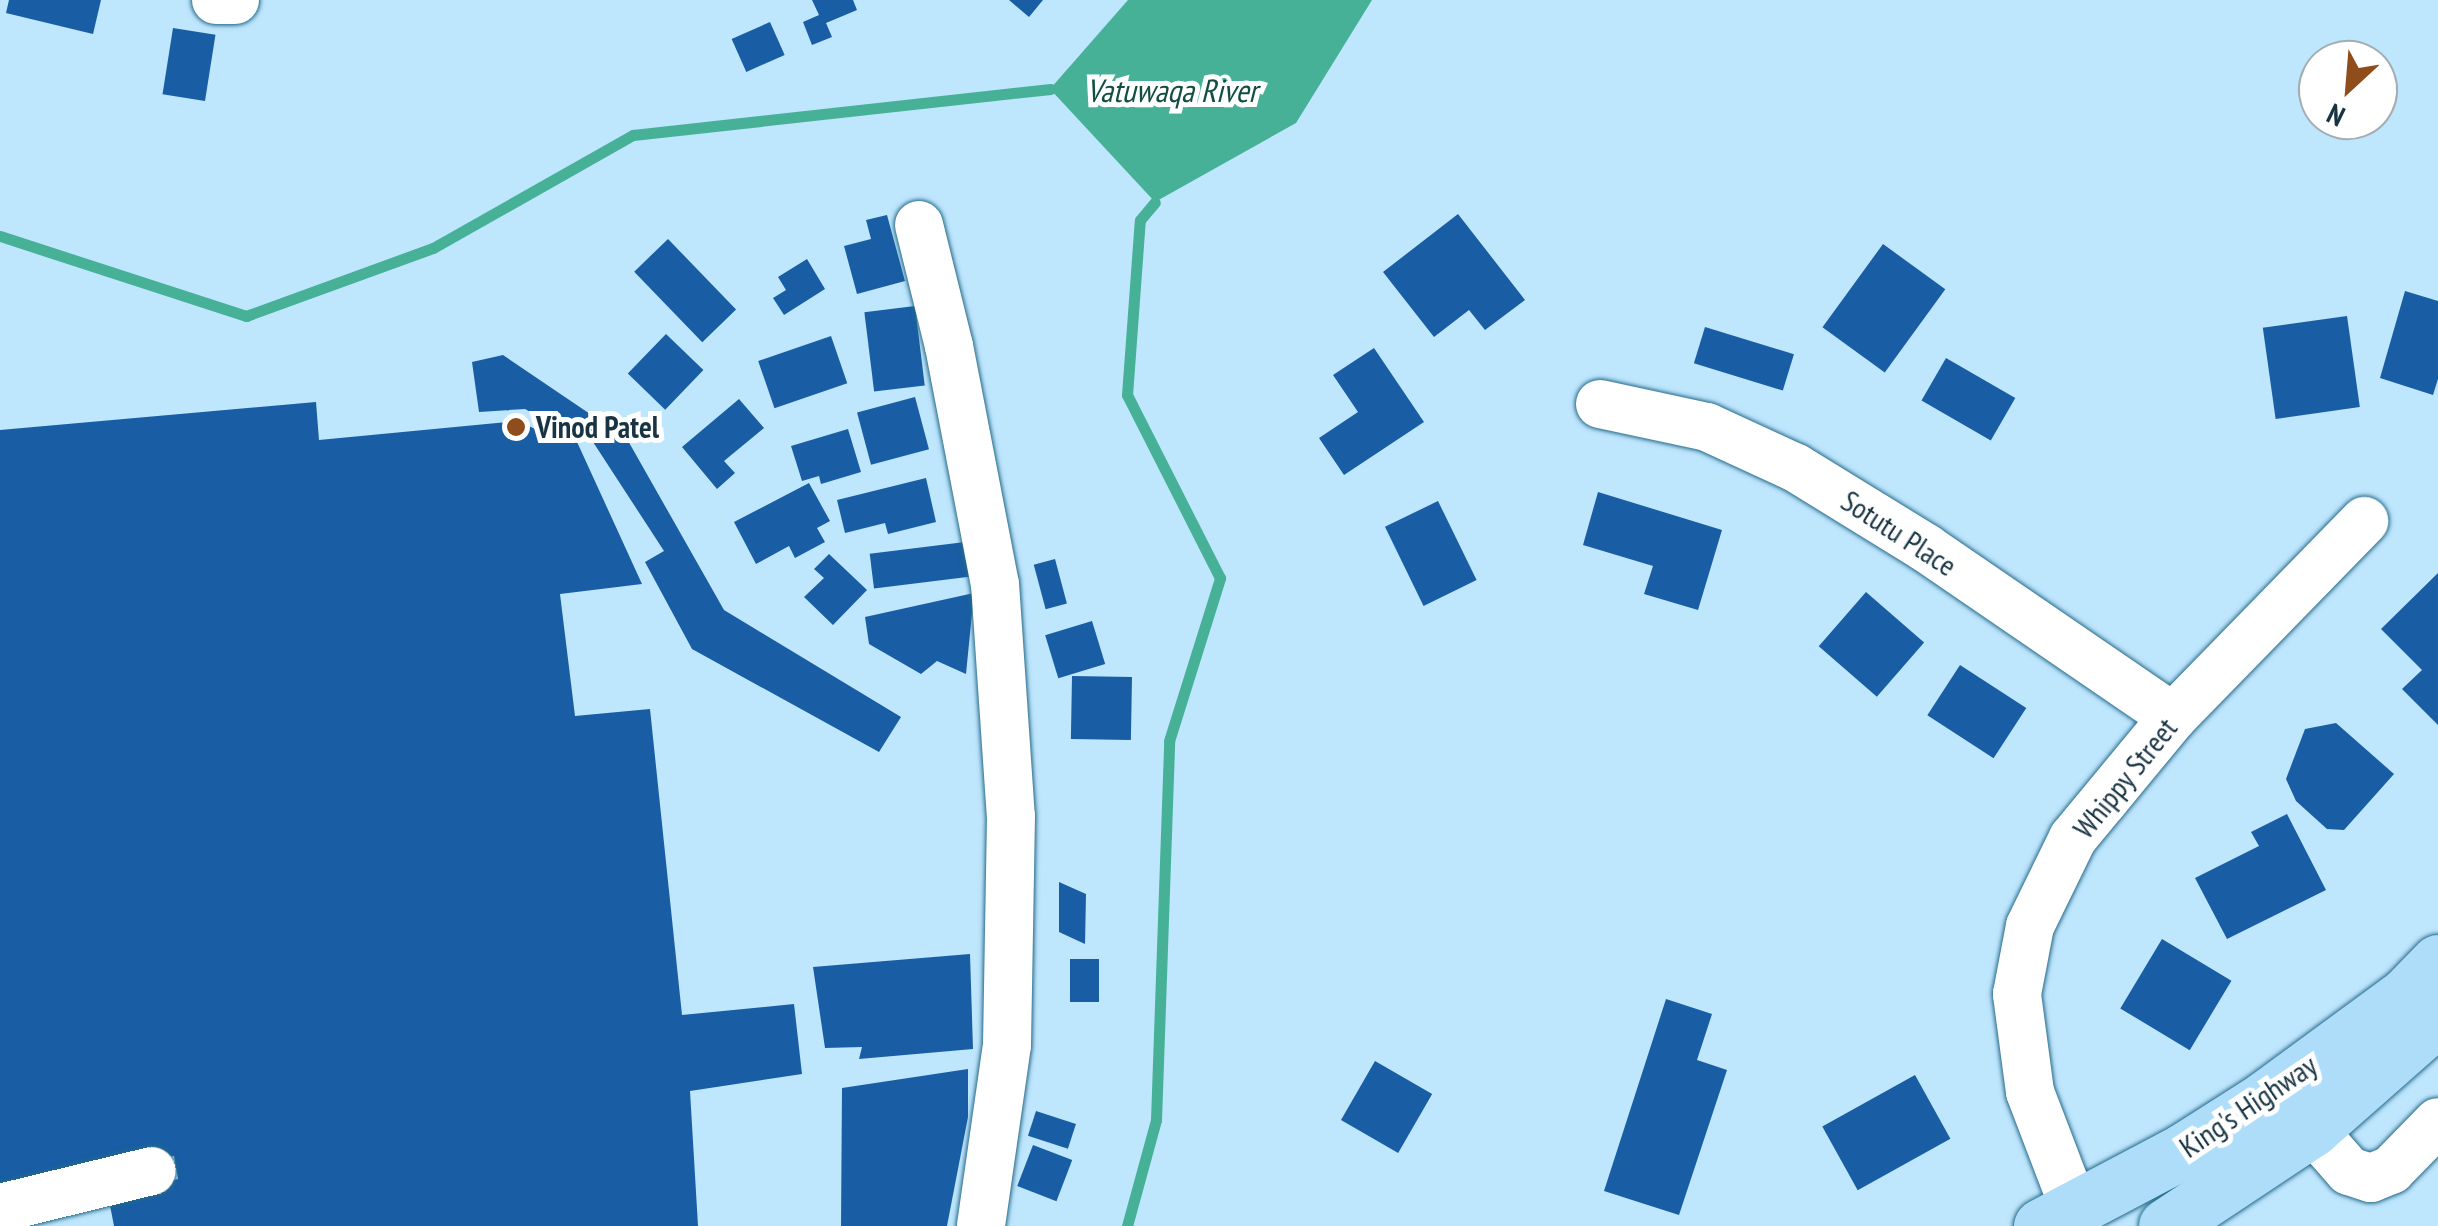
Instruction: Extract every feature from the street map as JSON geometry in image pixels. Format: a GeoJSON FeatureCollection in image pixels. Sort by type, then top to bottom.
{"type":"FeatureCollection","features":[{"type":"Feature","properties":{"kind":"highway","name":"King's Highway"},"geometry":{"type":"LineString","coordinates":[[2058,1218],[2183,1152],[2264,1100],[2406,995],[2438,962]]}},
{"type":"Feature","properties":{"kind":"highway","name":"King's Highway"},"geometry":{"type":"LineString","coordinates":[[2166,1226],[2312,1129],[2438,1018]]}},
{"type":"Feature","properties":{"kind":"street"},"geometry":{"type":"LineString","coordinates":[[216,0],[235,0]]}},
{"type":"Feature","properties":{"kind":"street"},"geometry":{"type":"LineString","coordinates":[[919,225],[949,346],[994,584],[1011,816],[1007,1045],[982,1226]]}},
{"type":"Feature","properties":{"kind":"street","name":"Sotutu Place"},"geometry":{"type":"LineString","coordinates":[[1600,404],[1707,427],[1796,468],[1926,548],[2173,718]]}},
{"type":"Feature","properties":{"kind":"street","name":"Whippy Street"},"geometry":{"type":"LineString","coordinates":[[2058,1218],[2030,1092],[2017,994],[2030,926],[2073,838],[2173,718],[2364,520]]}},
{"type":"Feature","properties":{"kind":"street"},"geometry":{"type":"LineString","coordinates":[[2312,1129],[2349,1171],[2370,1178],[2391,1170],[2438,1122]]}},
{"type":"Feature","properties":{"kind":"street"},"geometry":{"type":"LineString","coordinates":[[0,1208],[152,1171]]}},
{"type":"Feature","properties":{"kind":"water","name":"Vatuwaqa River"},"geometry":{"type":"Polygon","coordinates":[[[1128,0],[1372,0],[1296,123],[1155,202],[1050,89],[1128,0]]]}},
{"type":"Feature","properties":{"kind":"building"},"geometry":{"type":"Polygon","coordinates":[[[9,0],[101,0],[93,34],[6,13],[9,0]]]}},
{"type":"Feature","properties":{"kind":"building"},"geometry":{"type":"Polygon","coordinates":[[[812,0],[853,0],[857,10],[826,23],[832,37],[812,45],[803,22],[819,15],[812,0]]]}},
{"type":"Feature","properties":{"kind":"building"},"geometry":{"type":"Polygon","coordinates":[[[1009,0],[1043,0],[1029,17],[1009,0]]]}},
{"type":"Feature","properties":{"kind":"building"},"geometry":{"type":"Polygon","coordinates":[[[770,22],[785,55],[746,72],[732,39],[770,22]]]}},
{"type":"Feature","properties":{"kind":"building"},"geometry":{"type":"Polygon","coordinates":[[[173,28],[215,35],[205,101],[163,94],[173,28]]]}},
{"type":"Feature","properties":{"kind":"building"},"geometry":{"type":"Polygon","coordinates":[[[1458,214],[1525,300],[1485,330],[1469,310],[1434,337],[1383,272],[1458,214]]]}},
{"type":"Feature","properties":{"kind":"building"},"geometry":{"type":"Polygon","coordinates":[[[887,215],[905,281],[857,294],[844,246],[871,239],[866,220],[887,215]]]}},
{"type":"Feature","properties":{"kind":"building"},"geometry":{"type":"Polygon","coordinates":[[[668,239],[736,309],[702,342],[634,272],[668,239]]]}},
{"type":"Feature","properties":{"kind":"building"},"geometry":{"type":"Polygon","coordinates":[[[1883,244],[1945,289],[1885,373],[1822,327],[1883,244]]]}},
{"type":"Feature","properties":{"kind":"building"},"geometry":{"type":"Polygon","coordinates":[[[807,259],[825,289],[784,315],[773,298],[786,290],[778,277],[807,259]]]}},
{"type":"Feature","properties":{"kind":"building"},"geometry":{"type":"Polygon","coordinates":[[[2405,291],[2438,301],[2438,379],[2433,395],[2380,378],[2405,291]]]}},
{"type":"Feature","properties":{"kind":"building"},"geometry":{"type":"Polygon","coordinates":[[[915,306],[925,385],[874,392],[864,312],[915,306]]]}},
{"type":"Feature","properties":{"kind":"building"},"geometry":{"type":"Polygon","coordinates":[[[2347,316],[2360,407],[2276,419],[2263,328],[2347,316]]]}},
{"type":"Feature","properties":{"kind":"building"},"geometry":{"type":"Polygon","coordinates":[[[1705,327],[1794,354],[1783,391],[1694,363],[1705,327]]]}},
{"type":"Feature","properties":{"kind":"building"},"geometry":{"type":"Polygon","coordinates":[[[666,334],[703,370],[665,410],[628,374],[666,334]]]}},
{"type":"Feature","properties":{"kind":"building"},"geometry":{"type":"Polygon","coordinates":[[[831,336],[847,383],[774,408],[758,361],[831,336]]]}},
{"type":"Feature","properties":{"kind":"building"},"geometry":{"type":"Polygon","coordinates":[[[1374,348],[1424,422],[1344,475],[1319,438],[1358,412],[1333,375],[1374,348]]]}},
{"type":"Feature","properties":{"kind":"building"},"geometry":{"type":"Polygon","coordinates":[[[503,355],[627,439],[724,610],[901,717],[879,752],[692,649],[645,562],[664,551],[580,422],[557,427],[525,409],[479,412],[472,362],[503,355]]]}},
{"type":"Feature","properties":{"kind":"building"},"geometry":{"type":"Polygon","coordinates":[[[1946,358],[2015,398],[1991,440],[1922,400],[1946,358]]]}},
{"type":"Feature","properties":{"kind":"building"},"geometry":{"type":"Polygon","coordinates":[[[915,397],[929,449],[871,465],[857,413],[915,397]]]}},
{"type":"Feature","properties":{"kind":"building"},"geometry":{"type":"Polygon","coordinates":[[[739,399],[764,428],[724,461],[735,473],[717,489],[682,447],[739,399]]]}},
{"type":"Feature","properties":{"kind":"building"},"geometry":{"type":"Polygon","coordinates":[[[316,402],[319,440],[519,421],[553,438],[572,431],[642,584],[560,594],[575,716],[650,709],[682,1015],[794,1004],[802,1074],[690,1091],[698,1226],[114,1226],[108,1195],[178,1179],[174,1156],[0,1187],[0,430],[316,402]]]}},
{"type":"Feature","properties":{"kind":"building"},"geometry":{"type":"Polygon","coordinates":[[[848,429],[861,472],[821,484],[819,476],[802,481],[791,446],[848,429]]]}},
{"type":"Feature","properties":{"kind":"building"},"geometry":{"type":"Polygon","coordinates":[[[926,478],[936,522],[888,534],[885,523],[845,533],[837,500],[926,478]]]}},
{"type":"Feature","properties":{"kind":"building"},"geometry":{"type":"Polygon","coordinates":[[[809,483],[830,521],[817,528],[825,542],[795,558],[789,546],[756,564],[734,522],[809,483]]]}},
{"type":"Feature","properties":{"kind":"building"},"geometry":{"type":"Polygon","coordinates":[[[1598,492],[1722,530],[1698,610],[1644,594],[1653,566],[1583,545],[1598,492]]]}},
{"type":"Feature","properties":{"kind":"building"},"geometry":{"type":"Polygon","coordinates":[[[1438,501],[1477,580],[1424,606],[1385,527],[1438,501]]]}},
{"type":"Feature","properties":{"kind":"building"},"geometry":{"type":"Polygon","coordinates":[[[965,542],[969,577],[874,588],[870,554],[965,542]]]}},
{"type":"Feature","properties":{"kind":"building"},"geometry":{"type":"Polygon","coordinates":[[[829,554],[867,590],[833,625],[804,597],[824,578],[814,569],[829,554]]]}},
{"type":"Feature","properties":{"kind":"building"},"geometry":{"type":"Polygon","coordinates":[[[1055,559],[1067,603],[1046,609],[1034,565],[1055,559]]]}},
{"type":"Feature","properties":{"kind":"building"},"geometry":{"type":"Polygon","coordinates":[[[2438,573],[2438,725],[2402,689],[2422,670],[2381,629],[2438,573]]]}},
{"type":"Feature","properties":{"kind":"building"},"geometry":{"type":"Polygon","coordinates":[[[1866,592],[1924,643],[1877,697],[1819,646],[1866,592]]]}},
{"type":"Feature","properties":{"kind":"building"},"geometry":{"type":"Polygon","coordinates":[[[974,593],[966,674],[937,661],[921,674],[869,644],[865,617],[974,593]]]}},
{"type":"Feature","properties":{"kind":"building"},"geometry":{"type":"Polygon","coordinates":[[[1092,621],[1105,664],[1058,678],[1045,635],[1092,621]]]}},
{"type":"Feature","properties":{"kind":"building"},"geometry":{"type":"Polygon","coordinates":[[[1960,665],[2026,708],[1994,758],[1927,715],[1960,665]]]}},
{"type":"Feature","properties":{"kind":"building"},"geometry":{"type":"Polygon","coordinates":[[[1072,676],[1132,677],[1131,740],[1071,739],[1072,676]]]}},
{"type":"Feature","properties":{"kind":"building"},"geometry":{"type":"Polygon","coordinates":[[[2336,723],[2394,774],[2344,830],[2327,829],[2296,801],[2286,779],[2305,729],[2336,723]]]}},
{"type":"Feature","properties":{"kind":"building"},"geometry":{"type":"Polygon","coordinates":[[[2287,814],[2326,890],[2227,939],[2195,878],[2259,846],[2251,832],[2287,814]]]}},
{"type":"Feature","properties":{"kind":"building"},"geometry":{"type":"Polygon","coordinates":[[[1059,882],[1086,894],[1085,944],[1059,932],[1059,882]]]}},
{"type":"Feature","properties":{"kind":"building"},"geometry":{"type":"Polygon","coordinates":[[[2162,939],[2231,981],[2190,1050],[2120,1008],[2162,939]]]}},
{"type":"Feature","properties":{"kind":"building"},"geometry":{"type":"Polygon","coordinates":[[[970,954],[973,1049],[859,1059],[862,1047],[825,1048],[813,967],[970,954]]]}},
{"type":"Feature","properties":{"kind":"building"},"geometry":{"type":"Polygon","coordinates":[[[1070,959],[1099,959],[1099,1002],[1070,1002],[1070,959]]]}},
{"type":"Feature","properties":{"kind":"building"},"geometry":{"type":"Polygon","coordinates":[[[1666,999],[1712,1014],[1697,1060],[1727,1070],[1679,1215],[1604,1191],[1666,999]]]}},
{"type":"Feature","properties":{"kind":"building"},"geometry":{"type":"Polygon","coordinates":[[[1375,1061],[1432,1094],[1398,1153],[1341,1120],[1375,1061]]]}},
{"type":"Feature","properties":{"kind":"building"},"geometry":{"type":"Polygon","coordinates":[[[968,1069],[968,1117],[947,1226],[841,1226],[842,1088],[968,1069]]]}},
{"type":"Feature","properties":{"kind":"building"},"geometry":{"type":"Polygon","coordinates":[[[1915,1075],[1950,1139],[1858,1190],[1822,1126],[1915,1075]]]}},
{"type":"Feature","properties":{"kind":"building"},"geometry":{"type":"Polygon","coordinates":[[[1036,1111],[1076,1124],[1068,1149],[1028,1136],[1036,1111]]]}},
{"type":"Feature","properties":{"kind":"building"},"geometry":{"type":"Polygon","coordinates":[[[1033,1145],[1072,1160],[1056,1201],[1017,1186],[1033,1145]]]}},
{"type":"Feature","properties":{"kind":"waterway"},"geometry":{"type":"LineString","coordinates":[[0,236],[246,316],[433,248],[633,135],[1050,89]]}},
{"type":"Feature","properties":{"kind":"waterway"},"geometry":{"type":"LineString","coordinates":[[1127,1226],[1156,1120],[1169,741],[1220,578],[1127,395],[1140,220],[1155,202]]}},
{"type":"Feature","properties":{"kind":"place","name":"Vinod Patel"},"geometry":{"type":"Point","coordinates":[516,427]}}]}
